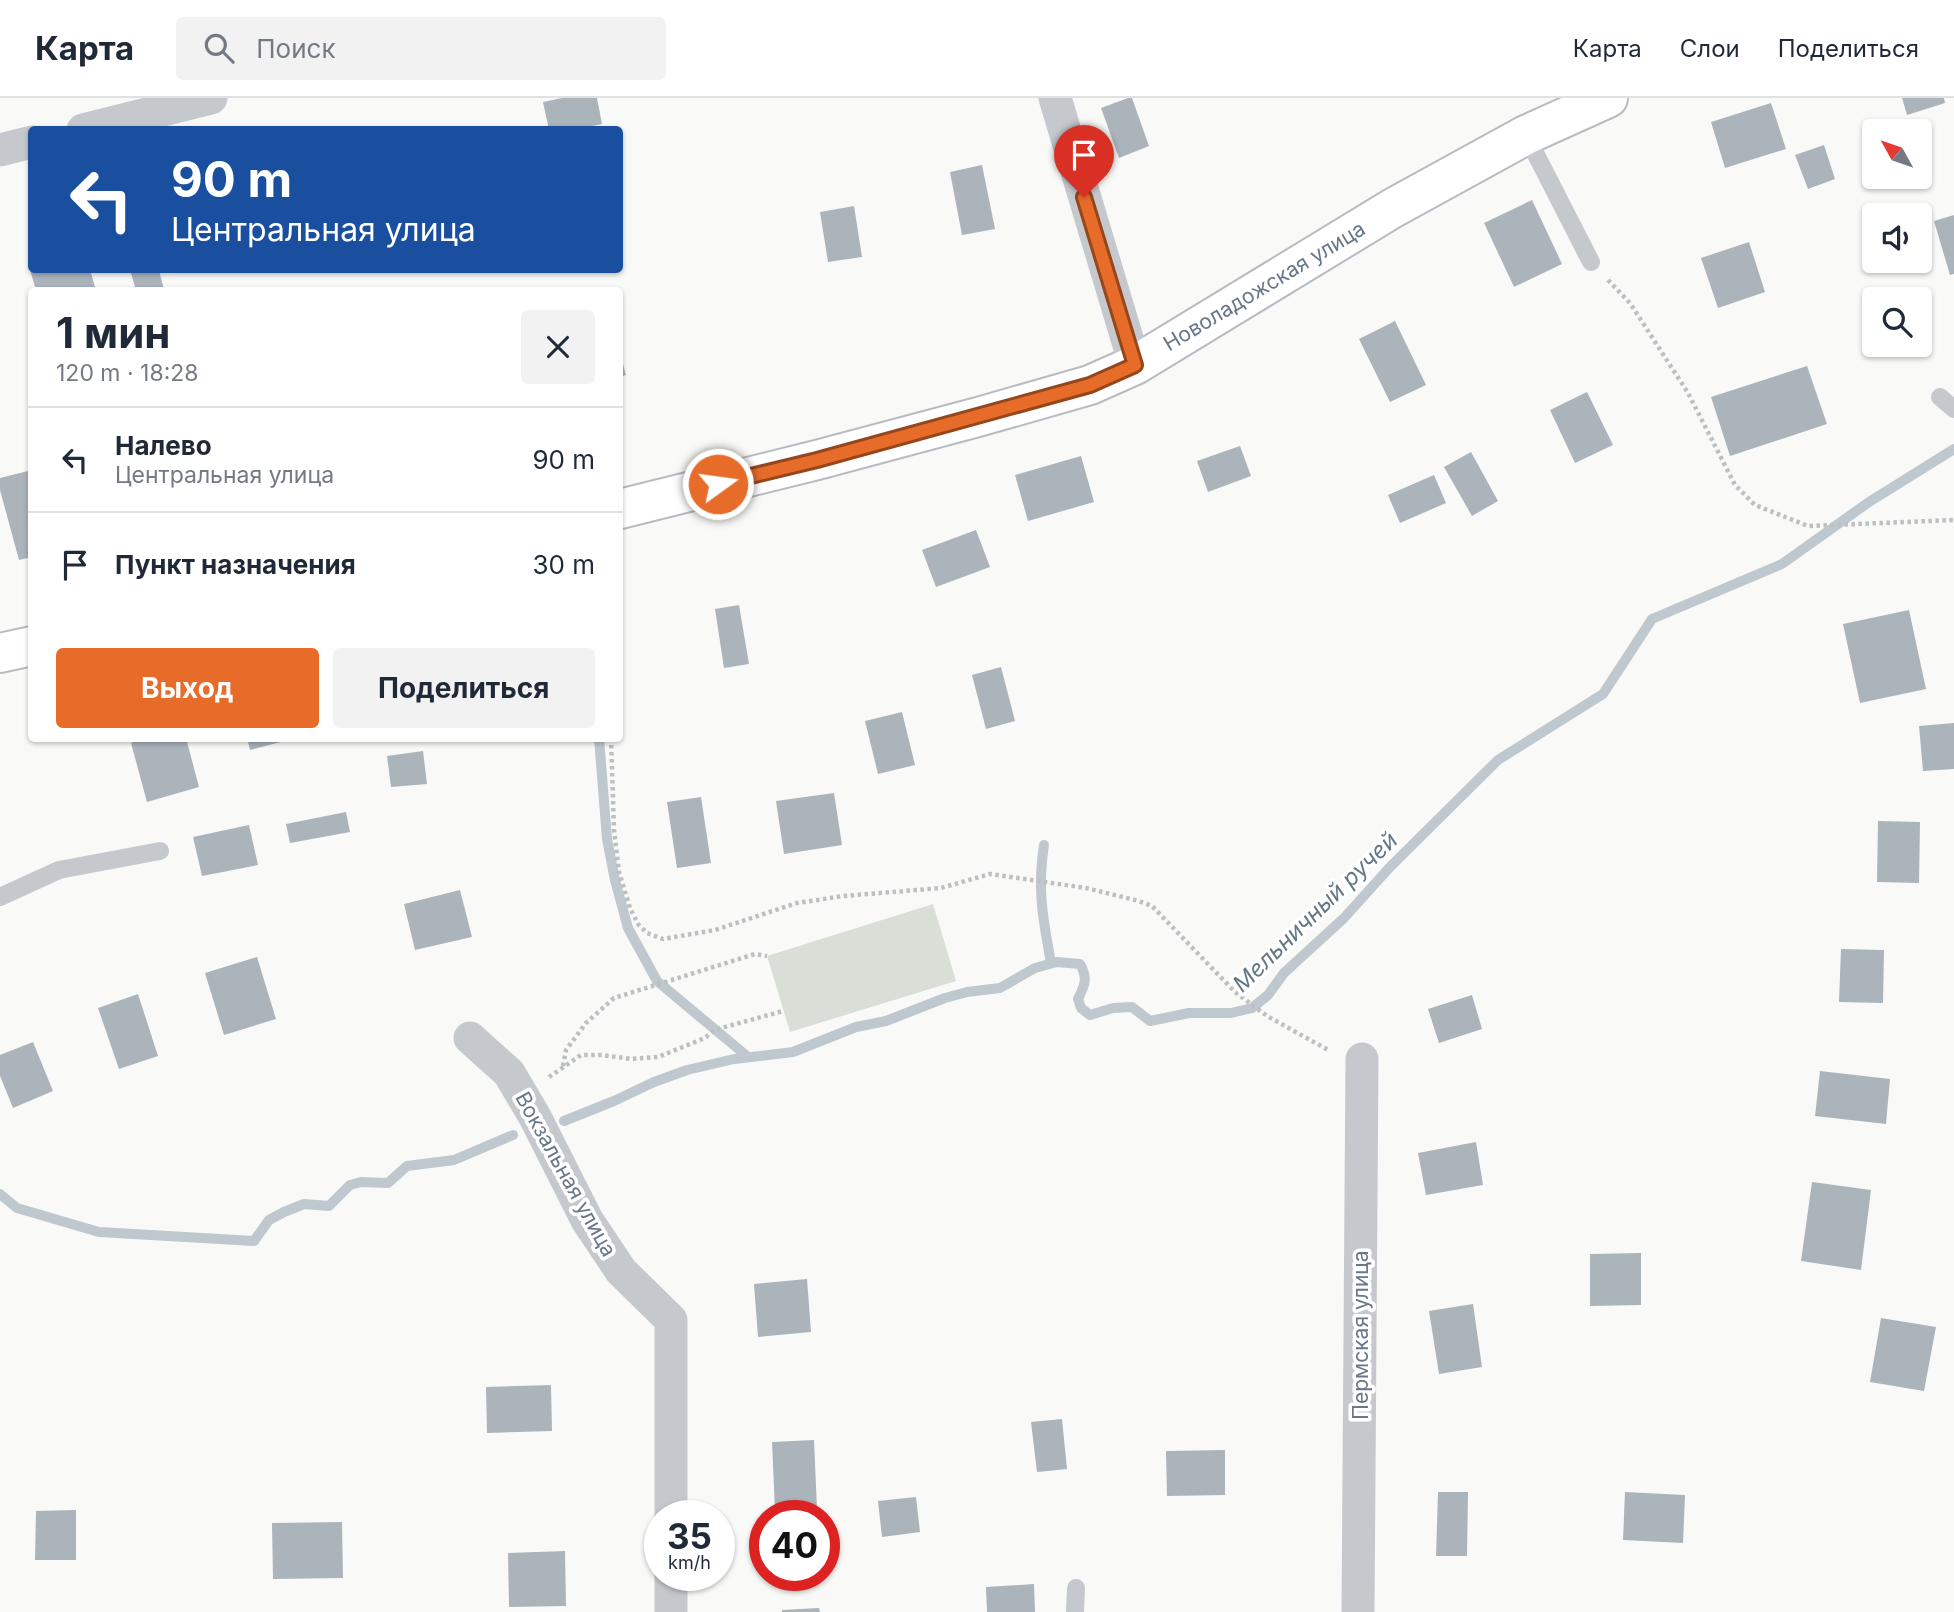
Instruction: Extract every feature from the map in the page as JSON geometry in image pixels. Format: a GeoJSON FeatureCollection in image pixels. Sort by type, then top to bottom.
{"type":"FeatureCollection","features":[{"type":"Feature","properties":{"kind":"street"},"geometry":{"type":"LineString","coordinates":[[99,126],[211,98]]}},
{"type":"Feature","properties":{"kind":"street"},"geometry":{"type":"LineString","coordinates":[[1055,98],[1135,365]]}},
{"type":"Feature","properties":{"kind":"street","name":"Новоладожская улица"},"geometry":{"type":"LineString","coordinates":[[623,508],[817,460],[1090,385],[1135,365],[1393,208],[1526,135],[1608,98]]}},
{"type":"Feature","properties":{"kind":"street"},"geometry":{"type":"LineString","coordinates":[[0,150],[28,143]]}},
{"type":"Feature","properties":{"kind":"street"},"geometry":{"type":"LineString","coordinates":[[0,653],[28,647]]}},
{"type":"Feature","properties":{"kind":"street","name":"Вокзальная улица"},"geometry":{"type":"LineString","coordinates":[[470,1038],[509,1073],[536,1117],[587,1220],[621,1271],[671,1320],[671,1500]]}},
{"type":"Feature","properties":{"kind":"street","name":"Пермская улица"},"geometry":{"type":"LineString","coordinates":[[1359,1612],[1362,1059]]}},
{"type":"Feature","properties":{"kind":"street"},"geometry":{"type":"LineString","coordinates":[[671,1591],[671,1612]]}},
{"type":"Feature","properties":{"kind":"lane"},"geometry":{"type":"LineString","coordinates":[[1526,135],[1591,262]]}},
{"type":"Feature","properties":{"kind":"lane"},"geometry":{"type":"LineString","coordinates":[[0,897],[59,870],[160,851]]}},
{"type":"Feature","properties":{"kind":"lane"},"geometry":{"type":"LineString","coordinates":[[1075,1612],[1076,1588]]}},
{"type":"Feature","properties":{"kind":"path"},"geometry":{"type":"LineString","coordinates":[[1591,262],[1630,303],[1688,393],[1735,485],[1755,505],[1808,526],[1954,520]]}},
{"type":"Feature","properties":{"kind":"path"},"geometry":{"type":"LineString","coordinates":[[611,742],[614,830],[619,872],[638,924],[647,933],[663,940],[715,930],[797,903],[941,888],[990,874],[1086,888],[1152,906],[1235,992],[1267,1016],[1327,1050],[1362,1059]]}},
{"type":"Feature","properties":{"kind":"path"},"geometry":{"type":"LineString","coordinates":[[563,1066],[566,1050],[596,1012],[614,998],[755,954],[767,956]]}},
{"type":"Feature","properties":{"kind":"path"},"geometry":{"type":"LineString","coordinates":[[523,1097],[581,1055],[658,1058],[685,1048],[715,1030],[783,1011]]}},
{"type":"Feature","properties":{"kind":"shaded area"},"geometry":{"type":"Polygon","coordinates":[[[933,904],[956,981],[790,1032],[767,956],[933,904]]]}},
{"type":"Feature","properties":{"kind":"building"},"geometry":{"type":"Polygon","coordinates":[[[562,98],[597,98],[602,124],[548,126],[543,102],[562,98]]]}},
{"type":"Feature","properties":{"kind":"building"},"geometry":{"type":"Polygon","coordinates":[[[1132,98],[1149,146],[1119,158],[1101,108],[1132,98]]]}},
{"type":"Feature","properties":{"kind":"building"},"geometry":{"type":"Polygon","coordinates":[[[1902,98],[1944,98],[1945,103],[1907,115],[1902,98]]]}},
{"type":"Feature","properties":{"kind":"building"},"geometry":{"type":"Polygon","coordinates":[[[1771,103],[1786,149],[1725,168],[1711,122],[1771,103]]]}},
{"type":"Feature","properties":{"kind":"building"},"geometry":{"type":"Polygon","coordinates":[[[1824,145],[1835,179],[1808,189],[1795,155],[1824,145]]]}},
{"type":"Feature","properties":{"kind":"building"},"geometry":{"type":"Polygon","coordinates":[[[982,165],[995,229],[962,235],[950,172],[982,165]]]}},
{"type":"Feature","properties":{"kind":"building"},"geometry":{"type":"Polygon","coordinates":[[[1532,200],[1562,264],[1514,287],[1484,223],[1532,200]]]}},
{"type":"Feature","properties":{"kind":"building"},"geometry":{"type":"Polygon","coordinates":[[[854,206],[862,257],[828,262],[820,212],[854,206]]]}},
{"type":"Feature","properties":{"kind":"building"},"geometry":{"type":"Polygon","coordinates":[[[1954,215],[1954,274],[1950,275],[1934,221],[1954,215]]]}},
{"type":"Feature","properties":{"kind":"building"},"geometry":{"type":"Polygon","coordinates":[[[1749,242],[1765,292],[1718,308],[1701,258],[1749,242]]]}},
{"type":"Feature","properties":{"kind":"building"},"geometry":{"type":"Polygon","coordinates":[[[31,273],[91,273],[95,287],[35,287],[31,273]]]}},
{"type":"Feature","properties":{"kind":"building"},"geometry":{"type":"Polygon","coordinates":[[[131,273],[160,273],[163,287],[135,287],[131,273]]]}},
{"type":"Feature","properties":{"kind":"building"},"geometry":{"type":"Polygon","coordinates":[[[1395,321],[1426,385],[1390,402],[1359,339],[1395,321]]]}},
{"type":"Feature","properties":{"kind":"building"},"geometry":{"type":"Polygon","coordinates":[[[1807,366],[1827,424],[1730,456],[1711,397],[1807,366]]]}},
{"type":"Feature","properties":{"kind":"building"},"geometry":{"type":"Polygon","coordinates":[[[1587,392],[1613,445],[1575,463],[1550,410],[1587,392]]]}},
{"type":"Feature","properties":{"kind":"building"},"geometry":{"type":"Polygon","coordinates":[[[1240,446],[1251,476],[1208,492],[1197,461],[1240,446]]]}},
{"type":"Feature","properties":{"kind":"building"},"geometry":{"type":"Polygon","coordinates":[[[1471,452],[1498,501],[1472,516],[1444,467],[1471,452]]]}},
{"type":"Feature","properties":{"kind":"building"},"geometry":{"type":"Polygon","coordinates":[[[1081,456],[1094,502],[1028,521],[1015,475],[1081,456]]]}},
{"type":"Feature","properties":{"kind":"building"},"geometry":{"type":"Polygon","coordinates":[[[28,471],[28,558],[19,560],[0,490],[0,478],[28,471]]]}},
{"type":"Feature","properties":{"kind":"building"},"geometry":{"type":"Polygon","coordinates":[[[1434,475],[1446,503],[1400,523],[1388,495],[1434,475]]]}},
{"type":"Feature","properties":{"kind":"building"},"geometry":{"type":"Polygon","coordinates":[[[976,530],[990,567],[936,587],[922,550],[976,530]]]}},
{"type":"Feature","properties":{"kind":"building"},"geometry":{"type":"Polygon","coordinates":[[[739,605],[749,664],[724,668],[715,609],[739,605]]]}},
{"type":"Feature","properties":{"kind":"building"},"geometry":{"type":"Polygon","coordinates":[[[1909,610],[1926,689],[1860,703],[1843,624],[1909,610]]]}},
{"type":"Feature","properties":{"kind":"building"},"geometry":{"type":"Polygon","coordinates":[[[1001,667],[1015,721],[986,729],[972,675],[1001,667]]]}},
{"type":"Feature","properties":{"kind":"building"},"geometry":{"type":"Polygon","coordinates":[[[902,712],[915,765],[878,774],[865,721],[902,712]]]}},
{"type":"Feature","properties":{"kind":"building"},"geometry":{"type":"Polygon","coordinates":[[[1954,723],[1954,769],[1923,771],[1919,726],[1954,723]]]}},
{"type":"Feature","properties":{"kind":"building"},"geometry":{"type":"Polygon","coordinates":[[[187,742],[199,787],[147,802],[131,743],[187,742]]]}},
{"type":"Feature","properties":{"kind":"building"},"geometry":{"type":"Polygon","coordinates":[[[248,742],[281,742],[250,750],[248,742]]]}},
{"type":"Feature","properties":{"kind":"building"},"geometry":{"type":"Polygon","coordinates":[[[423,751],[427,784],[391,787],[387,756],[423,751]]]}},
{"type":"Feature","properties":{"kind":"building"},"geometry":{"type":"Polygon","coordinates":[[[834,793],[842,845],[784,854],[776,801],[834,793]]]}},
{"type":"Feature","properties":{"kind":"building"},"geometry":{"type":"Polygon","coordinates":[[[701,797],[711,863],[677,868],[667,802],[701,797]]]}},
{"type":"Feature","properties":{"kind":"building"},"geometry":{"type":"Polygon","coordinates":[[[346,812],[350,832],[290,843],[286,824],[346,812]]]}},
{"type":"Feature","properties":{"kind":"building"},"geometry":{"type":"Polygon","coordinates":[[[1878,821],[1920,822],[1919,883],[1877,882],[1878,821]]]}},
{"type":"Feature","properties":{"kind":"building"},"geometry":{"type":"Polygon","coordinates":[[[249,825],[258,865],[202,876],[193,837],[249,825]]]}},
{"type":"Feature","properties":{"kind":"building"},"geometry":{"type":"Polygon","coordinates":[[[460,890],[472,937],[415,950],[404,904],[460,890]]]}},
{"type":"Feature","properties":{"kind":"building"},"geometry":{"type":"Polygon","coordinates":[[[1841,949],[1884,950],[1883,1003],[1839,1002],[1841,949]]]}},
{"type":"Feature","properties":{"kind":"building"},"geometry":{"type":"Polygon","coordinates":[[[257,957],[276,1019],[224,1035],[205,973],[257,957]]]}},
{"type":"Feature","properties":{"kind":"building"},"geometry":{"type":"Polygon","coordinates":[[[138,994],[158,1056],[119,1069],[98,1008],[138,994]]]}},
{"type":"Feature","properties":{"kind":"building"},"geometry":{"type":"Polygon","coordinates":[[[1472,995],[1482,1029],[1439,1043],[1428,1009],[1472,995]]]}},
{"type":"Feature","properties":{"kind":"building"},"geometry":{"type":"Polygon","coordinates":[[[33,1042],[53,1091],[13,1108],[0,1076],[0,1055],[33,1042]]]}},
{"type":"Feature","properties":{"kind":"building"},"geometry":{"type":"Polygon","coordinates":[[[1820,1071],[1890,1079],[1886,1124],[1815,1116],[1820,1071]]]}},
{"type":"Feature","properties":{"kind":"building"},"geometry":{"type":"Polygon","coordinates":[[[1476,1142],[1483,1185],[1426,1195],[1418,1153],[1476,1142]]]}},
{"type":"Feature","properties":{"kind":"building"},"geometry":{"type":"Polygon","coordinates":[[[1812,1182],[1871,1190],[1861,1270],[1801,1261],[1812,1182]]]}},
{"type":"Feature","properties":{"kind":"building"},"geometry":{"type":"Polygon","coordinates":[[[1641,1253],[1641,1305],[1590,1306],[1590,1254],[1641,1253]]]}},
{"type":"Feature","properties":{"kind":"building"},"geometry":{"type":"Polygon","coordinates":[[[807,1279],[811,1332],[758,1337],[754,1284],[807,1279]]]}},
{"type":"Feature","properties":{"kind":"building"},"geometry":{"type":"Polygon","coordinates":[[[1473,1304],[1482,1367],[1439,1374],[1429,1311],[1473,1304]]]}},
{"type":"Feature","properties":{"kind":"building"},"geometry":{"type":"Polygon","coordinates":[[[1881,1318],[1936,1327],[1924,1391],[1870,1382],[1881,1318]]]}},
{"type":"Feature","properties":{"kind":"building"},"geometry":{"type":"Polygon","coordinates":[[[551,1385],[552,1431],[487,1433],[486,1387],[551,1385]]]}},
{"type":"Feature","properties":{"kind":"building"},"geometry":{"type":"Polygon","coordinates":[[[1062,1419],[1067,1469],[1037,1472],[1031,1422],[1062,1419]]]}},
{"type":"Feature","properties":{"kind":"building"},"geometry":{"type":"Polygon","coordinates":[[[814,1440],[817,1500],[775,1500],[772,1442],[814,1440]]]}},
{"type":"Feature","properties":{"kind":"building"},"geometry":{"type":"Polygon","coordinates":[[[1225,1450],[1225,1495],[1167,1496],[1166,1451],[1225,1450]]]}},
{"type":"Feature","properties":{"kind":"building"},"geometry":{"type":"Polygon","coordinates":[[[1438,1492],[1468,1492],[1467,1556],[1436,1556],[1438,1492]]]}},
{"type":"Feature","properties":{"kind":"building"},"geometry":{"type":"Polygon","coordinates":[[[1625,1492],[1685,1495],[1683,1543],[1623,1540],[1625,1492]]]}},
{"type":"Feature","properties":{"kind":"building"},"geometry":{"type":"Polygon","coordinates":[[[916,1497],[920,1532],[882,1537],[878,1501],[916,1497]]]}},
{"type":"Feature","properties":{"kind":"building"},"geometry":{"type":"Polygon","coordinates":[[[76,1510],[76,1560],[35,1560],[36,1511],[76,1510]]]}},
{"type":"Feature","properties":{"kind":"building"},"geometry":{"type":"Polygon","coordinates":[[[342,1522],[343,1578],[273,1579],[272,1523],[342,1522]]]}},
{"type":"Feature","properties":{"kind":"building"},"geometry":{"type":"Polygon","coordinates":[[[565,1551],[566,1606],[509,1607],[508,1553],[565,1551]]]}},
{"type":"Feature","properties":{"kind":"building"},"geometry":{"type":"Polygon","coordinates":[[[1034,1584],[1035,1612],[987,1612],[986,1587],[1034,1584]]]}},
{"type":"Feature","properties":{"kind":"building"},"geometry":{"type":"Polygon","coordinates":[[[819,1608],[820,1612],[782,1612],[782,1610],[819,1608]]]}},
{"type":"Feature","properties":{"kind":"waterway","name":"Мельничный ручей"},"geometry":{"type":"LineString","coordinates":[[564,1121],[687,1070],[734,1059],[793,1052],[856,1027],[886,1021],[945,998],[1000,988],[1035,968],[1057,962],[1080,964],[1085,982],[1078,999],[1081,1008],[1090,1015],[1113,1008],[1132,1007],[1150,1021],[1189,1013],[1231,1013],[1252,1008],[1268,995],[1284,973],[1344,918],[1390,867],[1498,760],[1603,694],[1652,619],[1782,564],[1869,502],[1954,449]]}},
{"type":"Feature","properties":{"kind":"waterway"},"geometry":{"type":"LineString","coordinates":[[599,742],[607,839],[628,928],[657,981],[748,1057]]}},
{"type":"Feature","properties":{"kind":"waterway"},"geometry":{"type":"LineString","coordinates":[[1044,845],[1041,891],[1051,963]]}},
{"type":"Feature","properties":{"kind":"waterway","name":"Мельничный ручей"},"geometry":{"type":"LineString","coordinates":[[0,1194],[17,1208],[99,1232],[254,1241],[269,1220],[284,1212],[304,1204],[329,1206],[350,1185],[361,1182],[388,1183],[407,1166],[454,1160],[513,1135]]}},
{"type":"Feature","properties":{"kind":"route"},"geometry":{"type":"LineString","coordinates":[[718,484],[978,417],[1090,385],[1135,365],[1084,197]]}}]}
